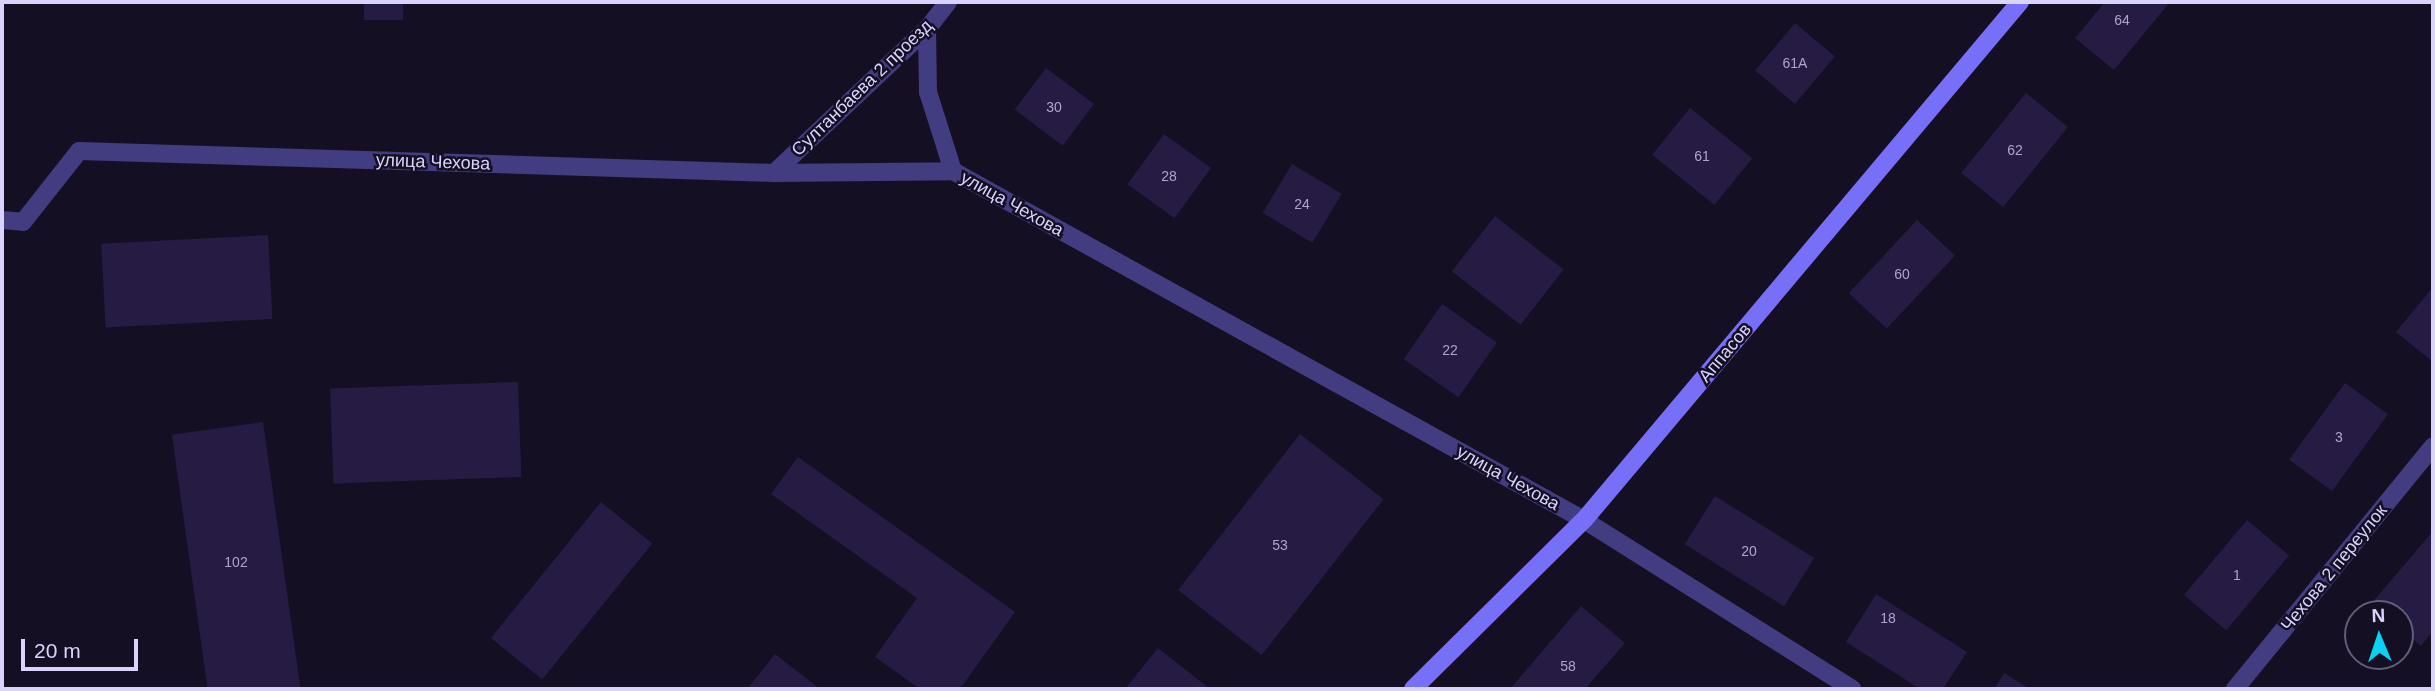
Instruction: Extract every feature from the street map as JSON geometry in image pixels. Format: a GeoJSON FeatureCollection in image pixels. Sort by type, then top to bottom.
{"type":"FeatureCollection","features":[{"type":"Feature","properties":{"kind":"street","name":"Султанбаева 2 проезд"},"geometry":{"type":"LineString","coordinates":[[775,173],[927,29],[948,2]]}},
{"type":"Feature","properties":{"kind":"street","name":"Аппасов"},"geometry":{"type":"LineString","coordinates":[[1413,689],[1584,520],[2020,2]]}},
{"type":"Feature","properties":{"kind":"street"},"geometry":{"type":"LineString","coordinates":[[927,29],[928,92],[953,171]]}},
{"type":"Feature","properties":{"kind":"street","name":"улица Чехова"},"geometry":{"type":"LineString","coordinates":[[2,220],[23,222],[79,150],[775,173],[953,171],[1584,520],[1852,689]]}},
{"type":"Feature","properties":{"kind":"street","name":"Чехова 2 переулок"},"geometry":{"type":"LineString","coordinates":[[2235,689],[2433,446]]}},
{"type":"Feature","properties":{"kind":"building"},"geometry":{"type":"Polygon","coordinates":[[[364,2],[403,2],[403,20],[364,20],[364,2]]]}},
{"type":"Feature","properties":{"kind":"building"},"geometry":{"type":"Polygon","coordinates":[[[2105,2],[2170,2],[2114,70],[2075,38],[2105,2]]]}},
{"type":"Feature","properties":{"kind":"building"},"geometry":{"type":"Polygon","coordinates":[[[1795,23],[1835,56],[1795,104],[1755,70],[1795,23]]]}},
{"type":"Feature","properties":{"kind":"building"},"geometry":{"type":"Polygon","coordinates":[[[1046,68],[1094,104],[1063,146],[1015,110],[1046,68]]]}},
{"type":"Feature","properties":{"kind":"building"},"geometry":{"type":"Polygon","coordinates":[[[2026,93],[2068,127],[2003,207],[1961,173],[2026,93]]]}},
{"type":"Feature","properties":{"kind":"building"},"geometry":{"type":"Polygon","coordinates":[[[1690,108],[1752,158],[1714,205],[1652,155],[1690,108]]]}},
{"type":"Feature","properties":{"kind":"building"},"geometry":{"type":"Polygon","coordinates":[[[1164,134],[1211,168],[1174,218],[1128,184],[1164,134]]]}},
{"type":"Feature","properties":{"kind":"building"},"geometry":{"type":"Polygon","coordinates":[[[1292,164],[1342,194],[1312,243],[1263,213],[1292,164]]]}},
{"type":"Feature","properties":{"kind":"building"},"geometry":{"type":"Polygon","coordinates":[[[1495,216],[1564,270],[1520,325],[1452,271],[1495,216]]]}},
{"type":"Feature","properties":{"kind":"building"},"geometry":{"type":"Polygon","coordinates":[[[1917,220],[1955,255],[1887,329],[1849,293],[1917,220]]]}},
{"type":"Feature","properties":{"kind":"building"},"geometry":{"type":"Polygon","coordinates":[[[268,235],[272,319],[106,328],[101,244],[268,235]]]}},
{"type":"Feature","properties":{"kind":"building"},"geometry":{"type":"Polygon","coordinates":[[[2433,287],[2433,362],[2396,332],[2433,287]]]}},
{"type":"Feature","properties":{"kind":"building"},"geometry":{"type":"Polygon","coordinates":[[[1442,304],[1497,342],[1458,397],[1404,359],[1442,304]]]}},
{"type":"Feature","properties":{"kind":"building"},"geometry":{"type":"Polygon","coordinates":[[[518,382],[521,477],[333,484],[330,389],[518,382]]]}},
{"type":"Feature","properties":{"kind":"building"},"geometry":{"type":"Polygon","coordinates":[[[2345,383],[2388,414],[2332,491],[2289,460],[2345,383]]]}},
{"type":"Feature","properties":{"kind":"building"},"geometry":{"type":"Polygon","coordinates":[[[263,422],[301,689],[208,689],[172,435],[263,422]]]}},
{"type":"Feature","properties":{"kind":"building"},"geometry":{"type":"Polygon","coordinates":[[[1300,434],[1384,499],[1262,655],[1178,590],[1300,434]]]}},
{"type":"Feature","properties":{"kind":"building"},"geometry":{"type":"Polygon","coordinates":[[[798,457],[1015,612],[960,689],[920,689],[875,657],[917,598],[771,494],[798,457]]]}},
{"type":"Feature","properties":{"kind":"building"},"geometry":{"type":"Polygon","coordinates":[[[1715,496],[1814,558],[1784,606],[1685,544],[1715,496]]]}},
{"type":"Feature","properties":{"kind":"building"},"geometry":{"type":"Polygon","coordinates":[[[601,502],[652,544],[542,680],[491,638],[601,502]]]}},
{"type":"Feature","properties":{"kind":"building"},"geometry":{"type":"Polygon","coordinates":[[[2247,520],[2289,555],[2226,630],[2184,595],[2247,520]]]}},
{"type":"Feature","properties":{"kind":"building"},"geometry":{"type":"Polygon","coordinates":[[[2433,531],[2433,631],[2421,646],[2414,640],[2414,600],[2374,600],[2433,531]]]}},
{"type":"Feature","properties":{"kind":"building"},"geometry":{"type":"Polygon","coordinates":[[[1876,594],[1967,652],[1943,689],[1920,689],[1846,642],[1876,594]]]}},
{"type":"Feature","properties":{"kind":"building"},"geometry":{"type":"Polygon","coordinates":[[[1581,606],[1625,643],[1585,689],[1510,689],[1581,606]]]}},
{"type":"Feature","properties":{"kind":"building"},"geometry":{"type":"Polygon","coordinates":[[[1158,648],[1210,689],[1125,689],[1158,648]]]}},
{"type":"Feature","properties":{"kind":"building"},"geometry":{"type":"Polygon","coordinates":[[[775,654],[820,689],[747,689],[775,654]]]}},
{"type":"Feature","properties":{"kind":"building"},"geometry":{"type":"Polygon","coordinates":[[[2004,673],[2030,689],[1994,689],[2004,673]]]}}]}
